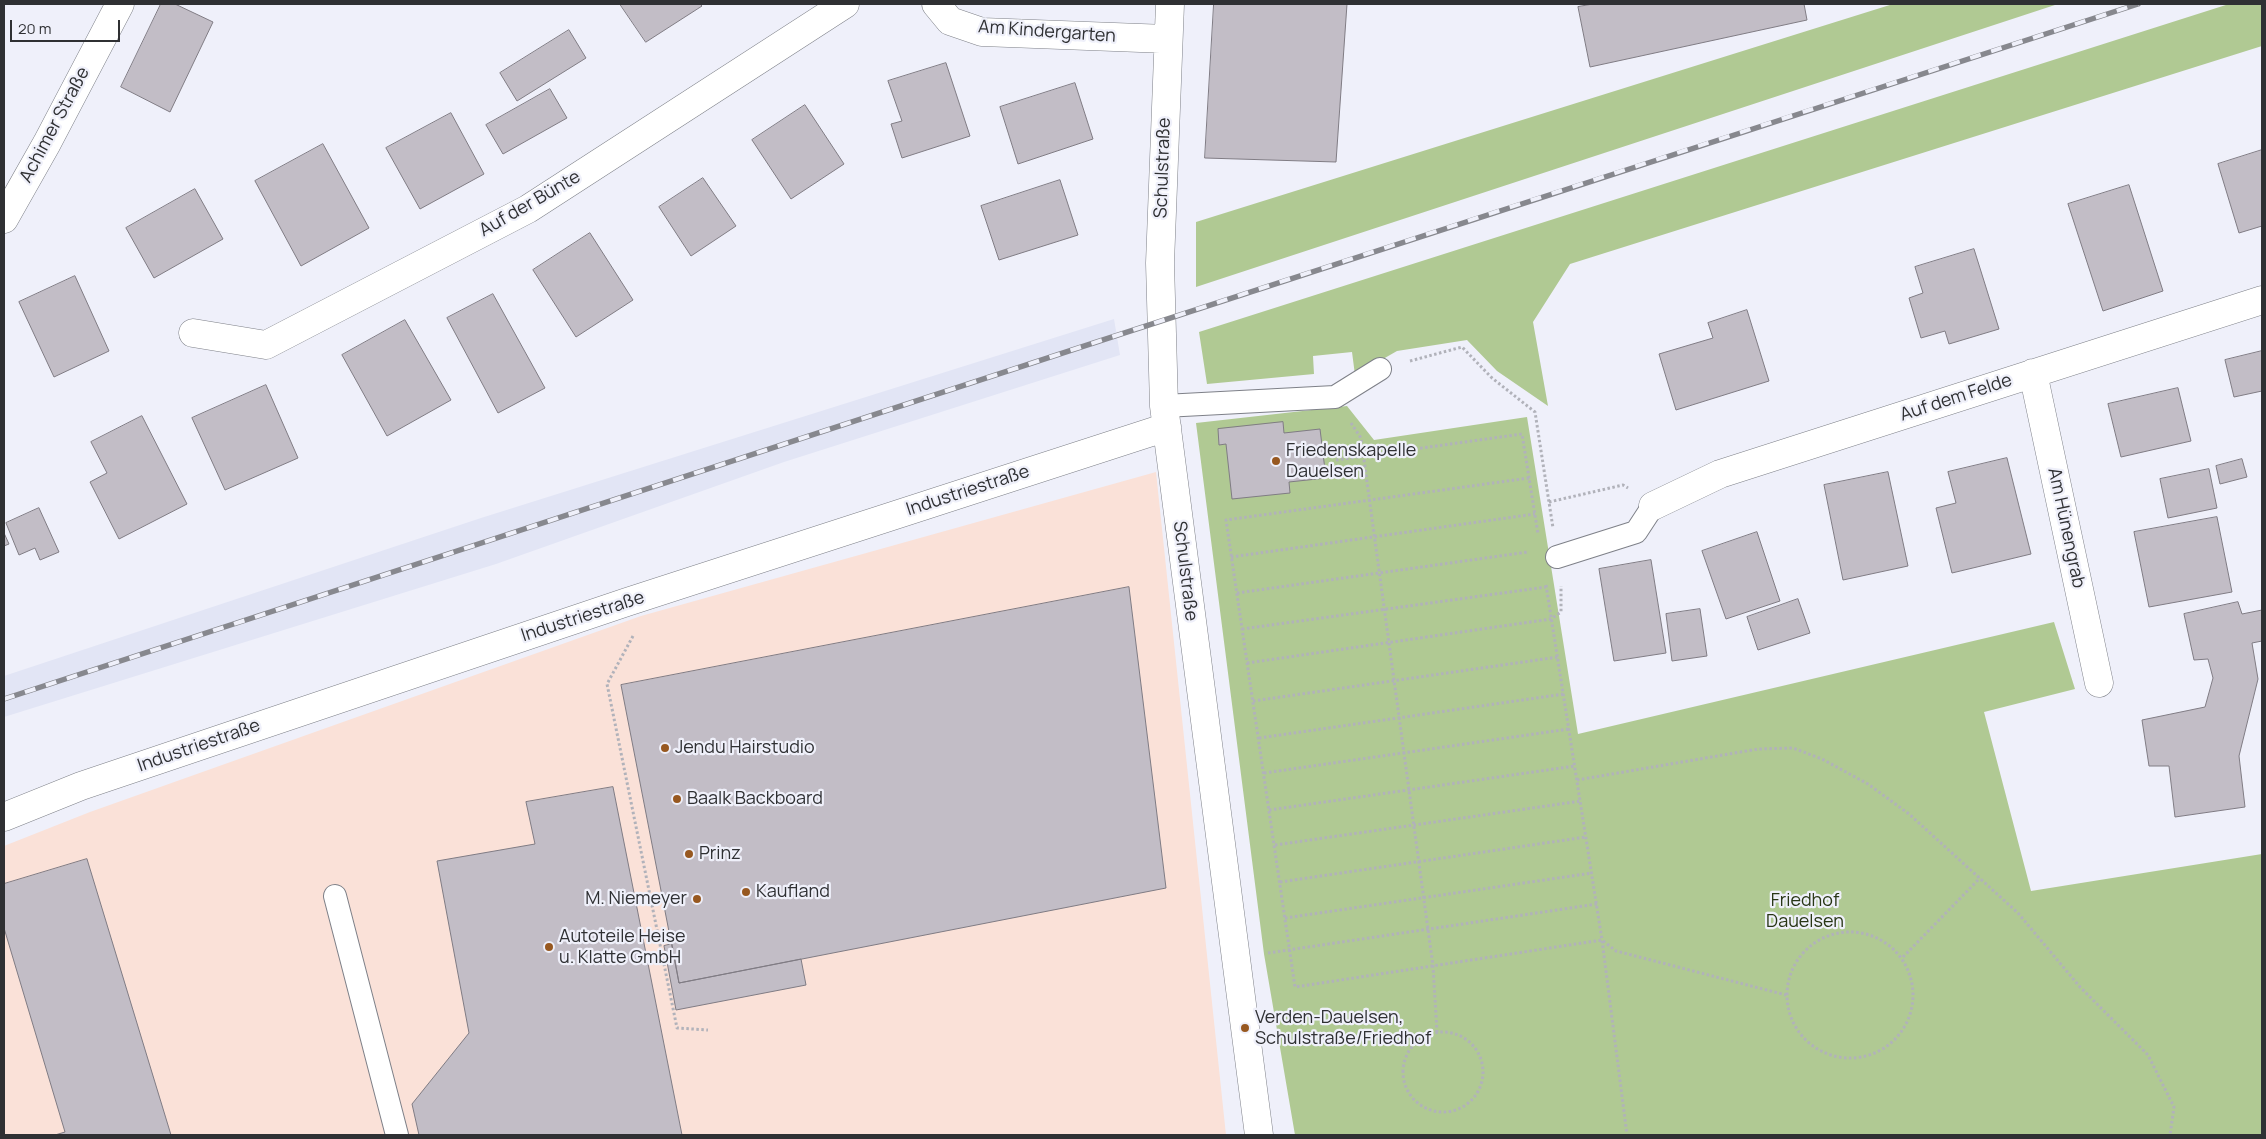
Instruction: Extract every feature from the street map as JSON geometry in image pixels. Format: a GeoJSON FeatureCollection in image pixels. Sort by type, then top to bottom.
{"type":"FeatureCollection","features":[{"type":"Feature","properties":{"kind":"street","name":"Achimer Straße"},"geometry":{"type":"LineString","coordinates":[[4,219],[47,143],[120,4]]}},
{"type":"Feature","properties":{"kind":"street","name":"Auf der Bünte"},"geometry":{"type":"LineString","coordinates":[[193,333],[266,345],[528,209],[845,4]]}},
{"type":"Feature","properties":{"kind":"street","name":"Am Kindergarten"},"geometry":{"type":"LineString","coordinates":[[936,4],[950,21],[982,32],[1168,39]]}},
{"type":"Feature","properties":{"kind":"street","name":"Schulstraße"},"geometry":{"type":"LineString","coordinates":[[1170,4],[1160,263],[1165,417],[1259,1135]]}},
{"type":"Feature","properties":{"kind":"street","name":"Auf dem Felde"},"geometry":{"type":"LineString","coordinates":[[1653,506],[1720,474],[2262,300]]}},
{"type":"Feature","properties":{"kind":"street","name":"Am Hünengrab"},"geometry":{"type":"LineString","coordinates":[[2033,373],[2099,683]]}},
{"type":"Feature","properties":{"kind":"street","name":"Industriestraße"},"geometry":{"type":"LineString","coordinates":[[4,817],[81,786],[627,602],[1165,417]]}},
{"type":"Feature","properties":{"kind":"lane"},"geometry":{"type":"LineString","coordinates":[[1165,417],[1335,397],[1380,369]]}},
{"type":"Feature","properties":{"kind":"lane"},"geometry":{"type":"LineString","coordinates":[[1557,557],[1636,532],[1653,506]]}},
{"type":"Feature","properties":{"kind":"lane"},"geometry":{"type":"LineString","coordinates":[[335,896],[397,1135]]}},
{"type":"Feature","properties":{"kind":"path"},"geometry":{"type":"LineString","coordinates":[[1247,663],[1551,619],[1561,612],[1562,597],[1557,557],[1535,412],[1492,378],[1462,347],[1380,369]]}},
{"type":"Feature","properties":{"kind":"path"},"geometry":{"type":"LineString","coordinates":[[1336,460],[1522,434],[1539,541]]}},
{"type":"Feature","properties":{"kind":"path"},"geometry":{"type":"LineString","coordinates":[[1361,438],[1433,966],[1437,1032]]}},
{"type":"Feature","properties":{"kind":"path"},"geometry":{"type":"LineString","coordinates":[[1529,478],[1226,520],[1295,988],[1602,940],[1616,951],[1786,995]]}},
{"type":"Feature","properties":{"kind":"path"},"geometry":{"type":"LineString","coordinates":[[1549,502],[1623,485],[1653,506]]}},
{"type":"Feature","properties":{"kind":"path"},"geometry":{"type":"LineString","coordinates":[[1231,557],[1535,514]]}},
{"type":"Feature","properties":{"kind":"path"},"geometry":{"type":"LineString","coordinates":[[1237,593],[1531,552]]}},
{"type":"Feature","properties":{"kind":"path"},"geometry":{"type":"LineString","coordinates":[[1545,578],[1597,904],[1627,1135]]}},
{"type":"Feature","properties":{"kind":"path"},"geometry":{"type":"LineString","coordinates":[[1242,629],[1547,586]]}},
{"type":"Feature","properties":{"kind":"path"},"geometry":{"type":"LineString","coordinates":[[627,602],[634,634],[606,684],[677,1028],[708,1030]]}},
{"type":"Feature","properties":{"kind":"path"},"geometry":{"type":"LineString","coordinates":[[1253,702],[1558,657]]}},
{"type":"Feature","properties":{"kind":"path"},"geometry":{"type":"LineString","coordinates":[[1259,738],[1564,694]]}},
{"type":"Feature","properties":{"kind":"path"},"geometry":{"type":"LineString","coordinates":[[1264,773],[1569,729]]}},
{"type":"Feature","properties":{"kind":"path"},"geometry":{"type":"LineString","coordinates":[[1577,780],[1758,749],[1792,748],[1822,759],[1868,784],[1909,814],[2018,913],[2080,986],[2148,1055],[2174,1107],[2170,1135]]}},
{"type":"Feature","properties":{"kind":"path"},"geometry":{"type":"LineString","coordinates":[[1269,810],[1575,766]]}},
{"type":"Feature","properties":{"kind":"path"},"geometry":{"type":"LineString","coordinates":[[1274,845],[1581,801]]}},
{"type":"Feature","properties":{"kind":"path"},"geometry":{"type":"LineString","coordinates":[[1280,882],[1586,837]]}},
{"type":"Feature","properties":{"kind":"path"},"geometry":{"type":"LineString","coordinates":[[1285,918],[1592,873]]}},
{"type":"Feature","properties":{"kind":"path"},"geometry":{"type":"LineString","coordinates":[[1903,957],[1980,878]]}},
{"type":"Feature","properties":{"kind":"path"},"geometry":{"type":"LineString","coordinates":[[1269,953],[1597,904]]}},
{"type":"Feature","properties":{"kind":"path"},"geometry":{"type":"LineString","coordinates":[[1830,934],[1870,934],[1903,957],[1915,995],[1912,1005],[1903,1033],[1871,1057],[1831,1056],[1798,1034],[1786,995],[1798,957],[1830,934]]}},
{"type":"Feature","properties":{"kind":"path"},"geometry":{"type":"LineString","coordinates":[[1437,1032],[1460,1034],[1478,1050],[1484,1072],[1478,1094],[1461,1109],[1438,1113],[1417,1103],[1404,1084],[1404,1061],[1416,1041],[1437,1032]]}},
{"type":"Feature","properties":{"kind":"shaded area"},"geometry":{"type":"Polygon","coordinates":[[[1114,319],[1120,355],[784,462],[496,564],[4,717],[4,676],[481,518],[1114,319]]]}},
{"type":"Feature","properties":{"kind":"shaded area"},"geometry":{"type":"Polygon","coordinates":[[[1156,472],[1226,1135],[4,1135],[4,846],[90,812],[641,616],[1156,472]]]}},
{"type":"Feature","properties":{"kind":"green space"},"geometry":{"type":"Polygon","coordinates":[[[1893,4],[2058,4],[1196,287],[1196,222],[1893,4]]]}},
{"type":"Feature","properties":{"kind":"green space"},"geometry":{"type":"Polygon","coordinates":[[[2229,4],[2262,4],[2262,46],[1570,264],[1533,322],[1548,406],[1497,371],[1467,340],[1397,351],[1355,375],[1352,352],[1313,356],[1314,374],[1207,384],[1199,332],[2229,4]]]}},
{"type":"Feature","properties":{"kind":"green space","name":"Friedhof Dauelsen"},"geometry":{"type":"Polygon","coordinates":[[[1347,406],[1374,440],[1527,417],[1578,734],[2054,622],[2075,689],[1984,712],[2031,891],[2262,854],[2262,1135],[1295,1135],[1264,954],[1196,423],[1347,406]]]}},
{"type":"Feature","properties":{"kind":"building"},"geometry":{"type":"Polygon","coordinates":[[[161,4],[175,4],[213,22],[170,112],[121,87],[161,4]]]}},
{"type":"Feature","properties":{"kind":"building"},"geometry":{"type":"Polygon","coordinates":[[[620,4],[700,4],[702,6],[646,42],[620,4]]]}},
{"type":"Feature","properties":{"kind":"building"},"geometry":{"type":"Polygon","coordinates":[[[1214,4],[1347,4],[1336,162],[1205,158],[1214,4]]]}},
{"type":"Feature","properties":{"kind":"building"},"geometry":{"type":"Polygon","coordinates":[[[1593,4],[1804,4],[1807,20],[1590,67],[1578,7],[1593,4]]]}},
{"type":"Feature","properties":{"kind":"building"},"geometry":{"type":"Polygon","coordinates":[[[569,30],[586,58],[517,101],[500,73],[569,30]]]}},
{"type":"Feature","properties":{"kind":"building"},"geometry":{"type":"Polygon","coordinates":[[[946,63],[970,136],[902,158],[891,124],[902,121],[888,81],[946,63]]]}},
{"type":"Feature","properties":{"kind":"building"},"geometry":{"type":"Polygon","coordinates":[[[1075,83],[1093,139],[1018,164],[1000,107],[1075,83]]]}},
{"type":"Feature","properties":{"kind":"building"},"geometry":{"type":"Polygon","coordinates":[[[550,89],[567,118],[503,154],[486,125],[550,89]]]}},
{"type":"Feature","properties":{"kind":"building"},"geometry":{"type":"Polygon","coordinates":[[[805,105],[844,164],[791,199],[752,140],[805,105]]]}},
{"type":"Feature","properties":{"kind":"building"},"geometry":{"type":"Polygon","coordinates":[[[451,113],[484,174],[420,209],[386,148],[451,113]]]}},
{"type":"Feature","properties":{"kind":"building"},"geometry":{"type":"Polygon","coordinates":[[[323,144],[369,228],[301,266],[255,181],[323,144]]]}},
{"type":"Feature","properties":{"kind":"building"},"geometry":{"type":"Polygon","coordinates":[[[2262,150],[2262,226],[2239,233],[2218,164],[2262,150]]]}},
{"type":"Feature","properties":{"kind":"building"},"geometry":{"type":"Polygon","coordinates":[[[703,178],[736,226],[691,256],[659,207],[703,178]]]}},
{"type":"Feature","properties":{"kind":"building"},"geometry":{"type":"Polygon","coordinates":[[[1060,180],[1078,235],[999,260],[981,206],[1060,180]]]}},
{"type":"Feature","properties":{"kind":"building"},"geometry":{"type":"Polygon","coordinates":[[[2129,185],[2163,291],[2103,311],[2068,204],[2129,185]]]}},
{"type":"Feature","properties":{"kind":"building"},"geometry":{"type":"Polygon","coordinates":[[[195,189],[223,239],[154,278],[126,228],[195,189]]]}},
{"type":"Feature","properties":{"kind":"building"},"geometry":{"type":"Polygon","coordinates":[[[590,233],[633,300],[576,337],[533,270],[590,233]]]}},
{"type":"Feature","properties":{"kind":"building"},"geometry":{"type":"Polygon","coordinates":[[[1974,249],[1999,329],[1949,344],[1945,331],[1921,338],[1909,298],[1923,293],[1915,267],[1974,249]]]}},
{"type":"Feature","properties":{"kind":"building"},"geometry":{"type":"Polygon","coordinates":[[[75,276],[109,351],[54,377],[19,302],[75,276]]]}},
{"type":"Feature","properties":{"kind":"building"},"geometry":{"type":"Polygon","coordinates":[[[493,294],[545,388],[498,413],[447,318],[493,294]]]}},
{"type":"Feature","properties":{"kind":"building"},"geometry":{"type":"Polygon","coordinates":[[[1747,310],[1769,381],[1676,410],[1659,354],[1713,338],[1708,323],[1747,310]]]}},
{"type":"Feature","properties":{"kind":"building"},"geometry":{"type":"Polygon","coordinates":[[[405,320],[451,400],[387,436],[342,355],[405,320]]]}},
{"type":"Feature","properties":{"kind":"building"},"geometry":{"type":"Polygon","coordinates":[[[2262,351],[2262,391],[2234,397],[2225,360],[2262,351]]]}},
{"type":"Feature","properties":{"kind":"building"},"geometry":{"type":"Polygon","coordinates":[[[266,385],[298,458],[225,490],[192,418],[266,385]]]}},
{"type":"Feature","properties":{"kind":"building"},"geometry":{"type":"Polygon","coordinates":[[[2178,388],[2191,441],[2121,457],[2108,404],[2178,388]]]}},
{"type":"Feature","properties":{"kind":"building"},"geometry":{"type":"Polygon","coordinates":[[[142,416],[187,504],[119,539],[90,482],[107,473],[91,442],[142,416]]]}},
{"type":"Feature","properties":{"kind":"building","name":"Friedenskapelle Dauelsen"},"geometry":{"type":"Polygon","coordinates":[[[1283,422],[1284,433],[1320,429],[1326,478],[1289,482],[1290,493],[1232,499],[1226,444],[1219,445],[1218,429],[1283,422]]]}},
{"type":"Feature","properties":{"kind":"building"},"geometry":{"type":"Polygon","coordinates":[[[2007,458],[2031,554],[1952,573],[1936,508],[1956,503],[1948,472],[2007,458]]]}},
{"type":"Feature","properties":{"kind":"building"},"geometry":{"type":"Polygon","coordinates":[[[2242,459],[2247,477],[2220,484],[2216,466],[2242,459]]]}},
{"type":"Feature","properties":{"kind":"building"},"geometry":{"type":"Polygon","coordinates":[[[2209,469],[2217,508],[2168,518],[2160,479],[2209,469]]]}},
{"type":"Feature","properties":{"kind":"building"},"geometry":{"type":"Polygon","coordinates":[[[1888,472],[1908,566],[1843,580],[1824,485],[1888,472]]]}},
{"type":"Feature","properties":{"kind":"building"},"geometry":{"type":"Polygon","coordinates":[[[39,508],[59,552],[40,560],[35,548],[19,555],[6,523],[39,508]]]}},
{"type":"Feature","properties":{"kind":"building"},"geometry":{"type":"Polygon","coordinates":[[[2217,517],[2232,592],[2149,607],[2134,532],[2217,517]]]}},
{"type":"Feature","properties":{"kind":"building"},"geometry":{"type":"Polygon","coordinates":[[[1757,532],[1780,601],[1726,619],[1702,551],[1757,532]]]}},
{"type":"Feature","properties":{"kind":"building"},"geometry":{"type":"Polygon","coordinates":[[[4,533],[9,544],[4,546],[4,533]]]}},
{"type":"Feature","properties":{"kind":"building"},"geometry":{"type":"Polygon","coordinates":[[[1651,560],[1666,653],[1614,661],[1599,569],[1651,560]]]}},
{"type":"Feature","properties":{"kind":"building"},"geometry":{"type":"Polygon","coordinates":[[[1129,587],[1166,888],[679,983],[621,685],[1129,587]]]}},
{"type":"Feature","properties":{"kind":"building"},"geometry":{"type":"Polygon","coordinates":[[[1798,599],[1810,633],[1758,650],[1747,617],[1798,599]]]}},
{"type":"Feature","properties":{"kind":"building"},"geometry":{"type":"Polygon","coordinates":[[[2238,602],[2242,614],[2262,610],[2262,641],[2252,643],[2258,679],[2239,756],[2245,807],[2175,817],[2169,766],[2149,766],[2142,720],[2205,707],[2213,678],[2208,659],[2194,660],[2184,614],[2238,602]]]}},
{"type":"Feature","properties":{"kind":"building"},"geometry":{"type":"Polygon","coordinates":[[[1700,609],[1707,656],[1672,661],[1666,614],[1700,609]]]}},
{"type":"Feature","properties":{"kind":"building","name":"Autoteile Heise u. Klatte GmbH"},"geometry":{"type":"Polygon","coordinates":[[[613,787],[682,1135],[419,1135],[412,1104],[469,1033],[437,861],[535,844],[526,802],[613,787]]]}},
{"type":"Feature","properties":{"kind":"building"},"geometry":{"type":"Polygon","coordinates":[[[87,859],[171,1135],[55,1135],[65,1132],[4,928],[4,884],[87,859]]]}},
{"type":"Feature","properties":{"kind":"building"},"geometry":{"type":"Polygon","coordinates":[[[672,944],[679,983],[801,959],[806,985],[676,1010],[664,946],[672,944]]]}},
{"type":"Feature","properties":{"kind":"railway"},"geometry":{"type":"LineString","coordinates":[[4,699],[1337,263],[2138,4]]}},
{"type":"Feature","properties":{"kind":"place","name":"Friedenskapelle Dauelsen"},"geometry":{"type":"Point","coordinates":[1276,461]}},
{"type":"Feature","properties":{"kind":"place","name":"Jendu Hairstudio"},"geometry":{"type":"Point","coordinates":[665,748]}},
{"type":"Feature","properties":{"kind":"place","name":"Baalk Backboard"},"geometry":{"type":"Point","coordinates":[677,799]}},
{"type":"Feature","properties":{"kind":"place","name":"Prinz"},"geometry":{"type":"Point","coordinates":[689,854]}},
{"type":"Feature","properties":{"kind":"place","name":"Kaufland"},"geometry":{"type":"Point","coordinates":[746,892]}},
{"type":"Feature","properties":{"kind":"place","name":"M. Niemeyer"},"geometry":{"type":"Point","coordinates":[697,899]}},
{"type":"Feature","properties":{"kind":"place","name":"Autoteile Heise u. Klatte GmbH"},"geometry":{"type":"Point","coordinates":[549,947]}},
{"type":"Feature","properties":{"kind":"place","name":"Verden-Dauelsen, Schulstraße/Friedhof"},"geometry":{"type":"Point","coordinates":[1245,1028]}}]}
